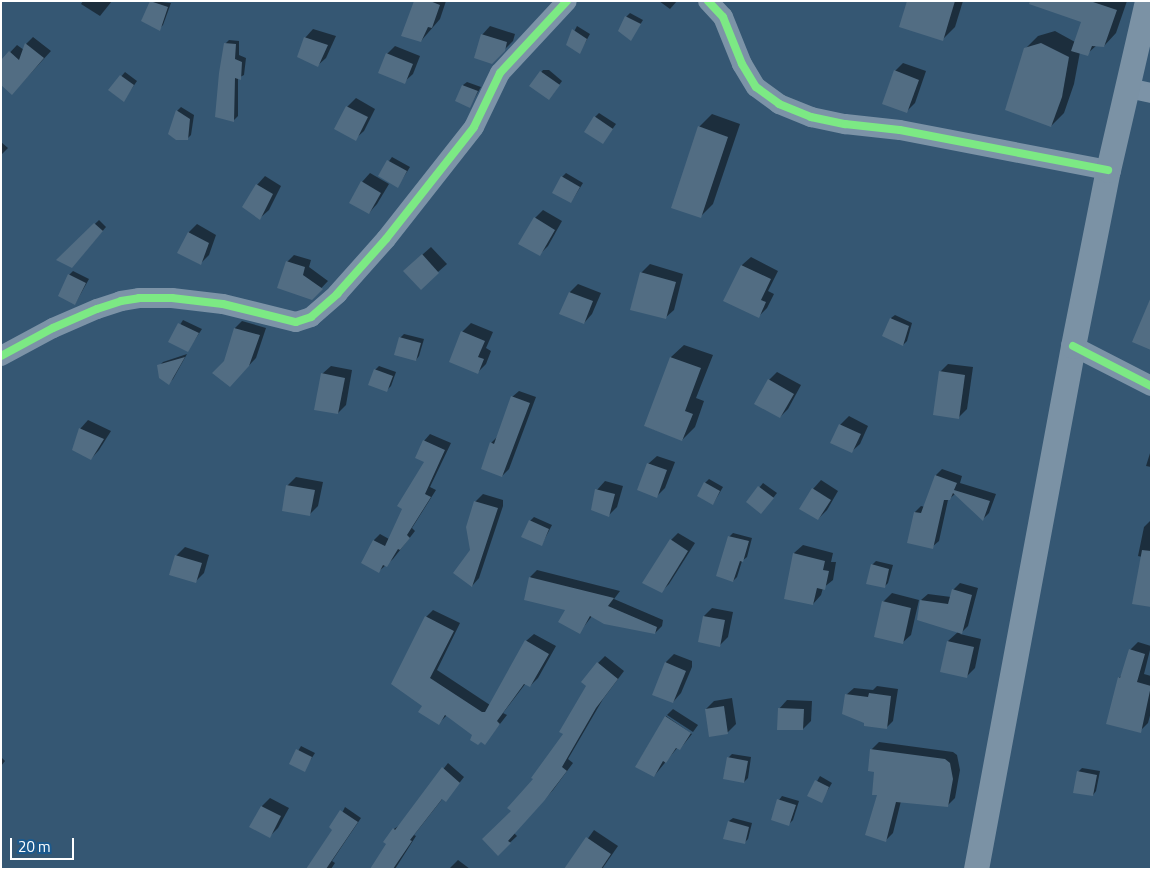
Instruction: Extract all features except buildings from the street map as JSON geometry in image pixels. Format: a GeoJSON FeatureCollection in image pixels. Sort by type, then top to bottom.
{"type":"FeatureCollection","features":[{"type":"Feature","properties":{"kind":"main road"},"geometry":{"type":"LineString","coordinates":[[976,869],[1073,346],[1108,170],[1139,90],[1147,1]]}},
{"type":"Feature","properties":{"kind":"street"},"geometry":{"type":"LineString","coordinates":[[1,356],[53,328],[121,300],[172,298],[223,304],[296,322],[311,317],[337,294],[386,239],[474,127],[500,73],[567,1]]}},
{"type":"Feature","properties":{"kind":"street"},"geometry":{"type":"LineString","coordinates":[[708,1],[723,17],[742,64],[756,87],[779,104],[812,117],[845,124],[900,130],[1108,170]]}},
{"type":"Feature","properties":{"kind":"street"},"geometry":{"type":"LineString","coordinates":[[1073,346],[1151,386]]}},
{"type":"Feature","properties":{"kind":"cycle path"},"geometry":{"type":"LineString","coordinates":[[1,356],[53,328],[97,309],[121,301],[139,298],[172,298],[223,304],[296,322],[311,317],[337,294],[386,239],[474,127],[500,73],[567,1]]}},
{"type":"Feature","properties":{"kind":"cycle path"},"geometry":{"type":"LineString","coordinates":[[708,1],[723,17],[742,64],[756,87],[779,104],[811,117],[845,124],[900,130],[1108,170]]}},
{"type":"Feature","properties":{"kind":"cycle path"},"geometry":{"type":"LineString","coordinates":[[1073,346],[1151,386]]}}]}
